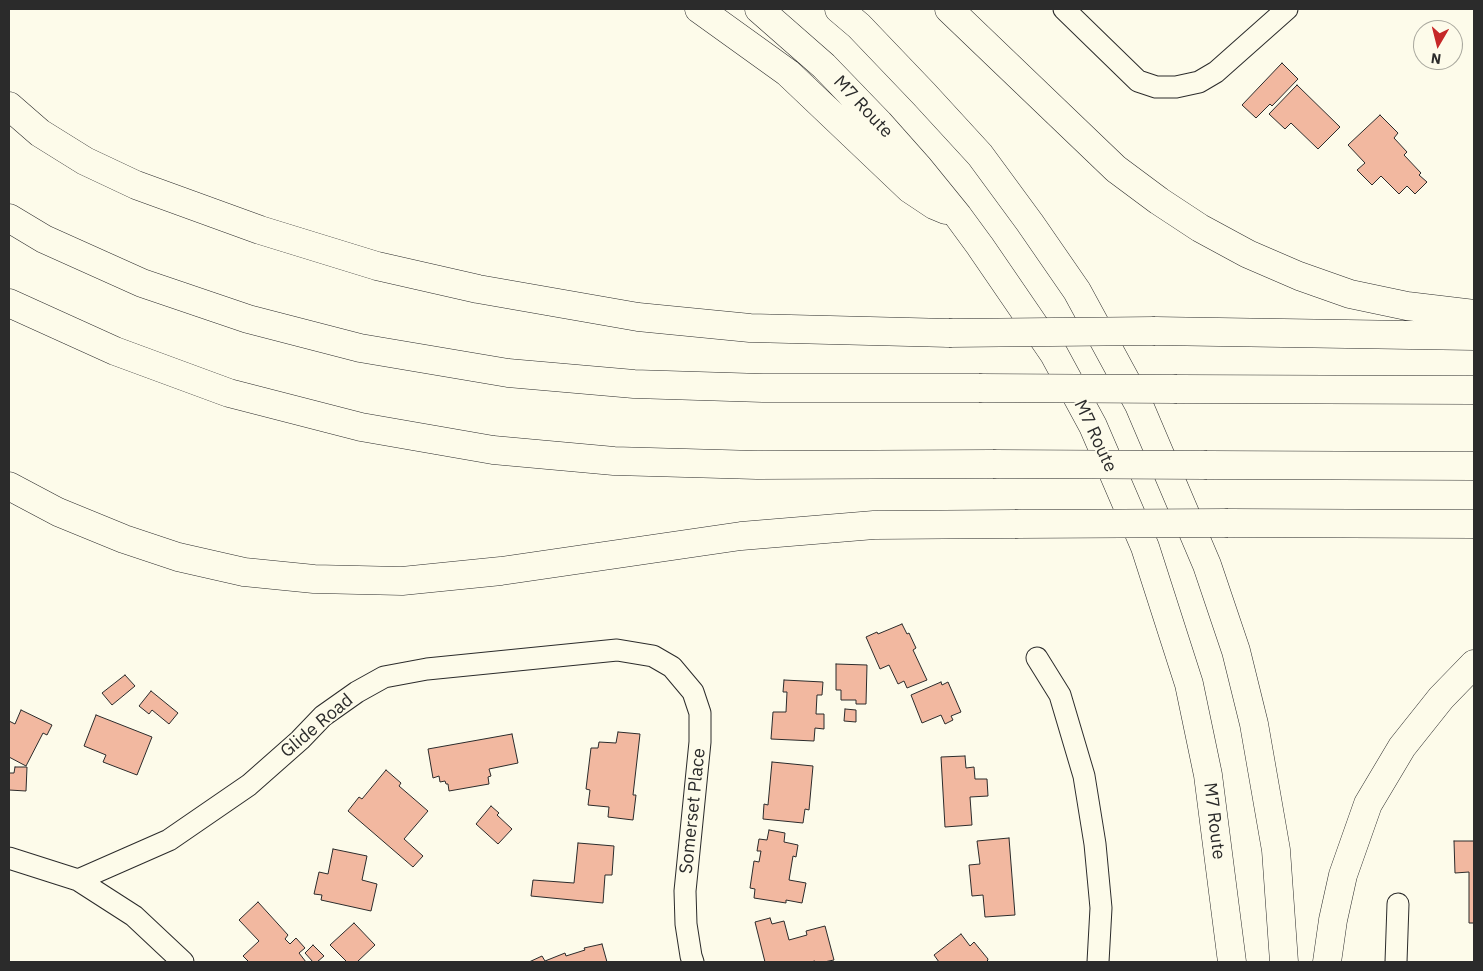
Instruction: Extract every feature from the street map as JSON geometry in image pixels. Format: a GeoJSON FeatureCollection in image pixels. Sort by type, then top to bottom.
{"type":"FeatureCollection","features":[{"type":"Feature","properties":{"kind":"highway"},"geometry":{"type":"LineString","coordinates":[[699,9],[788,73],[910,189],[934,205],[958,216]]}},
{"type":"Feature","properties":{"kind":"highway","name":"M7 Route"},"geometry":{"type":"LineString","coordinates":[[759,9],[831,73],[913,162],[958,216],[1054,354],[1093,426],[1145,547],[1191,693],[1208,775],[1232,962]]}},
{"type":"Feature","properties":{"kind":"highway"},"geometry":{"type":"LineString","coordinates":[[839,9],[859,26],[980,155],[1077,291],[1139,405],[1207,565],[1238,660],[1254,724],[1276,850],[1284,962]]}},
{"type":"Feature","properties":{"kind":"highway"},"geometry":{"type":"LineString","coordinates":[[949,9],[1116,169],[1200,228],[1248,254],[1299,276],[1350,294],[1407,306],[1474,314]]}},
{"type":"Feature","properties":{"kind":"highway"},"geometry":{"type":"LineString","coordinates":[[9,106],[40,133],[85,161],[136,185],[260,230],[377,266],[478,289],[638,317],[750,328],[949,333],[1155,331],[1474,336]]}},
{"type":"Feature","properties":{"kind":"highway"},"geometry":{"type":"LineString","coordinates":[[9,218],[44,239],[142,283],[248,319],[360,348],[508,373],[634,384],[762,388],[1474,390]]}},
{"type":"Feature","properties":{"kind":"highway"},"geometry":{"type":"LineString","coordinates":[[9,303],[115,351],[229,393],[361,427],[493,450],[614,461],[747,465],[1474,466]]}},
{"type":"Feature","properties":{"kind":"highway"},"geometry":{"type":"LineString","coordinates":[[9,486],[58,512],[124,540],[178,557],[244,572],[314,579],[402,581],[501,571],[742,536],[874,525],[1474,524]]}},
{"type":"Feature","properties":{"kind":"highway"},"geometry":{"type":"LineString","coordinates":[[1328,962],[1333,920],[1343,875],[1368,804],[1402,747],[1441,698],[1474,664]]}},
{"type":"Feature","properties":{"kind":"street"},"geometry":{"type":"LineString","coordinates":[[1064,9],[1138,81],[1156,87],[1176,88],[1199,82],[1216,72],[1287,9]]}},
{"type":"Feature","properties":{"kind":"street","name":"Glide Road"},"geometry":{"type":"LineString","coordinates":[[78,880],[169,840],[249,785],[300,740],[323,716],[357,692],[384,677],[427,669],[617,650],[653,656],[672,667]]}},
{"type":"Feature","properties":{"kind":"street"},"geometry":{"type":"LineString","coordinates":[[1037,658],[1060,696],[1084,776],[1095,844],[1101,908],[1098,962]]}},
{"type":"Feature","properties":{"kind":"street","name":"Somerset Place"},"geometry":{"type":"LineString","coordinates":[[672,667],[693,692],[700,713],[700,742],[685,891],[686,924],[693,962]]}},
{"type":"Feature","properties":{"kind":"street"},"geometry":{"type":"LineString","coordinates":[[9,858],[78,880],[134,916],[183,962]]}},
{"type":"Feature","properties":{"kind":"street"},"geometry":{"type":"LineString","coordinates":[[1396,962],[1398,904]]}},
{"type":"Feature","properties":{"kind":"building"},"geometry":{"type":"Polygon","coordinates":[[[1282,63],[1298,79],[1272,106],[1270,104],[1256,118],[1242,105],[1282,63]]]}},
{"type":"Feature","properties":{"kind":"building"},"geometry":{"type":"Polygon","coordinates":[[[1297,85],[1340,127],[1318,149],[1291,123],[1285,129],[1269,114],[1297,85]]]}},
{"type":"Feature","properties":{"kind":"building"},"geometry":{"type":"Polygon","coordinates":[[[1380,115],[1398,133],[1394,138],[1407,152],[1404,155],[1421,173],[1419,175],[1427,182],[1415,194],[1407,186],[1399,194],[1381,176],[1372,185],[1357,170],[1365,163],[1348,145],[1380,115]]]}},
{"type":"Feature","properties":{"kind":"building"},"geometry":{"type":"Polygon","coordinates":[[[902,624],[907,634],[909,633],[916,648],[913,650],[927,680],[907,688],[904,681],[898,684],[889,665],[880,669],[866,637],[902,624]]]}},
{"type":"Feature","properties":{"kind":"building"},"geometry":{"type":"Polygon","coordinates":[[[836,664],[867,665],[866,704],[856,704],[856,700],[841,700],[841,690],[836,690],[836,664]]]}},
{"type":"Feature","properties":{"kind":"building"},"geometry":{"type":"Polygon","coordinates":[[[125,675],[135,686],[112,705],[102,693],[125,675]]]}},
{"type":"Feature","properties":{"kind":"building"},"geometry":{"type":"Polygon","coordinates":[[[784,680],[823,682],[822,695],[817,695],[816,714],[824,714],[824,729],[815,728],[814,741],[771,739],[773,712],[786,712],[787,692],[783,692],[784,680]]]}},
{"type":"Feature","properties":{"kind":"building"},"geometry":{"type":"Polygon","coordinates":[[[941,682],[942,685],[948,682],[961,712],[951,716],[953,720],[945,724],[941,715],[922,723],[911,695],[941,682]]]}},
{"type":"Feature","properties":{"kind":"building"},"geometry":{"type":"Polygon","coordinates":[[[151,691],[178,713],[169,724],[152,710],[149,714],[139,706],[151,691]]]}},
{"type":"Feature","properties":{"kind":"building"},"geometry":{"type":"Polygon","coordinates":[[[845,709],[856,710],[856,722],[844,721],[845,709]]]}},
{"type":"Feature","properties":{"kind":"building"},"geometry":{"type":"Polygon","coordinates":[[[21,710],[52,725],[47,735],[43,733],[26,766],[9,757],[9,721],[15,724],[21,710]]]}},
{"type":"Feature","properties":{"kind":"building"},"geometry":{"type":"Polygon","coordinates":[[[96,715],[152,737],[137,775],[103,762],[106,755],[84,746],[96,715]]]}},
{"type":"Feature","properties":{"kind":"building"},"geometry":{"type":"Polygon","coordinates":[[[618,732],[640,734],[633,795],[636,795],[633,820],[608,817],[609,807],[588,805],[590,790],[586,789],[591,748],[598,748],[599,742],[616,743],[618,732]]]}},
{"type":"Feature","properties":{"kind":"building"},"geometry":{"type":"Polygon","coordinates":[[[512,734],[518,763],[489,769],[491,776],[488,777],[489,784],[449,791],[448,784],[445,781],[440,782],[439,776],[433,778],[428,749],[512,734]]]}},
{"type":"Feature","properties":{"kind":"building"},"geometry":{"type":"Polygon","coordinates":[[[965,756],[966,768],[974,767],[975,779],[987,779],[988,796],[970,797],[972,825],[945,827],[941,757],[965,756]]]}},
{"type":"Feature","properties":{"kind":"building"},"geometry":{"type":"Polygon","coordinates":[[[772,762],[813,766],[809,810],[805,809],[803,823],[763,819],[764,804],[768,805],[772,762]]]}},
{"type":"Feature","properties":{"kind":"building"},"geometry":{"type":"Polygon","coordinates":[[[15,767],[27,767],[26,791],[9,790],[9,773],[14,773],[15,767]]]}},
{"type":"Feature","properties":{"kind":"building"},"geometry":{"type":"Polygon","coordinates":[[[386,770],[401,783],[399,786],[428,811],[404,839],[423,856],[413,867],[348,811],[359,797],[362,799],[386,770]]]}},
{"type":"Feature","properties":{"kind":"building"},"geometry":{"type":"Polygon","coordinates":[[[491,806],[499,813],[497,815],[512,829],[498,844],[476,824],[491,806]]]}},
{"type":"Feature","properties":{"kind":"building"},"geometry":{"type":"Polygon","coordinates":[[[769,830],[785,833],[784,842],[798,845],[796,857],[793,856],[789,880],[806,883],[802,903],[786,900],[786,903],[754,898],[755,889],[750,888],[754,861],[759,862],[761,851],[757,851],[759,839],[767,840],[769,830]]]}},
{"type":"Feature","properties":{"kind":"building"},"geometry":{"type":"Polygon","coordinates":[[[1009,838],[1015,915],[985,917],[983,895],[972,896],[969,865],[980,864],[977,841],[1009,838]]]}},
{"type":"Feature","properties":{"kind":"building"},"geometry":{"type":"Polygon","coordinates":[[[1454,841],[1474,841],[1474,923],[1469,923],[1469,872],[1455,873],[1454,841]]]}},
{"type":"Feature","properties":{"kind":"building"},"geometry":{"type":"Polygon","coordinates":[[[578,843],[614,846],[612,875],[605,875],[603,903],[531,896],[533,880],[574,883],[578,843]]]}},
{"type":"Feature","properties":{"kind":"building"},"geometry":{"type":"Polygon","coordinates":[[[333,849],[367,856],[362,880],[377,884],[371,911],[321,900],[322,895],[314,894],[319,872],[328,874],[333,849]]]}},
{"type":"Feature","properties":{"kind":"building"},"geometry":{"type":"Polygon","coordinates":[[[258,902],[288,935],[285,939],[290,944],[296,938],[305,948],[299,953],[306,962],[249,962],[243,956],[259,941],[239,920],[258,902]]]}},
{"type":"Feature","properties":{"kind":"building"},"geometry":{"type":"Polygon","coordinates":[[[770,918],[772,924],[784,921],[789,940],[807,935],[806,931],[825,926],[834,960],[824,962],[765,962],[755,922],[770,918]]]}},
{"type":"Feature","properties":{"kind":"building"},"geometry":{"type":"Polygon","coordinates":[[[354,923],[375,945],[357,962],[347,962],[330,945],[354,923]]]}},
{"type":"Feature","properties":{"kind":"building"},"geometry":{"type":"Polygon","coordinates":[[[961,934],[970,946],[974,942],[988,959],[987,962],[939,962],[934,955],[961,934]]]}},
{"type":"Feature","properties":{"kind":"building"},"geometry":{"type":"Polygon","coordinates":[[[602,944],[607,962],[529,962],[542,956],[545,961],[565,953],[566,956],[585,950],[584,948],[602,944]]]}},
{"type":"Feature","properties":{"kind":"building"},"geometry":{"type":"Polygon","coordinates":[[[313,945],[324,956],[317,962],[313,962],[305,953],[313,945]]]}}]}
